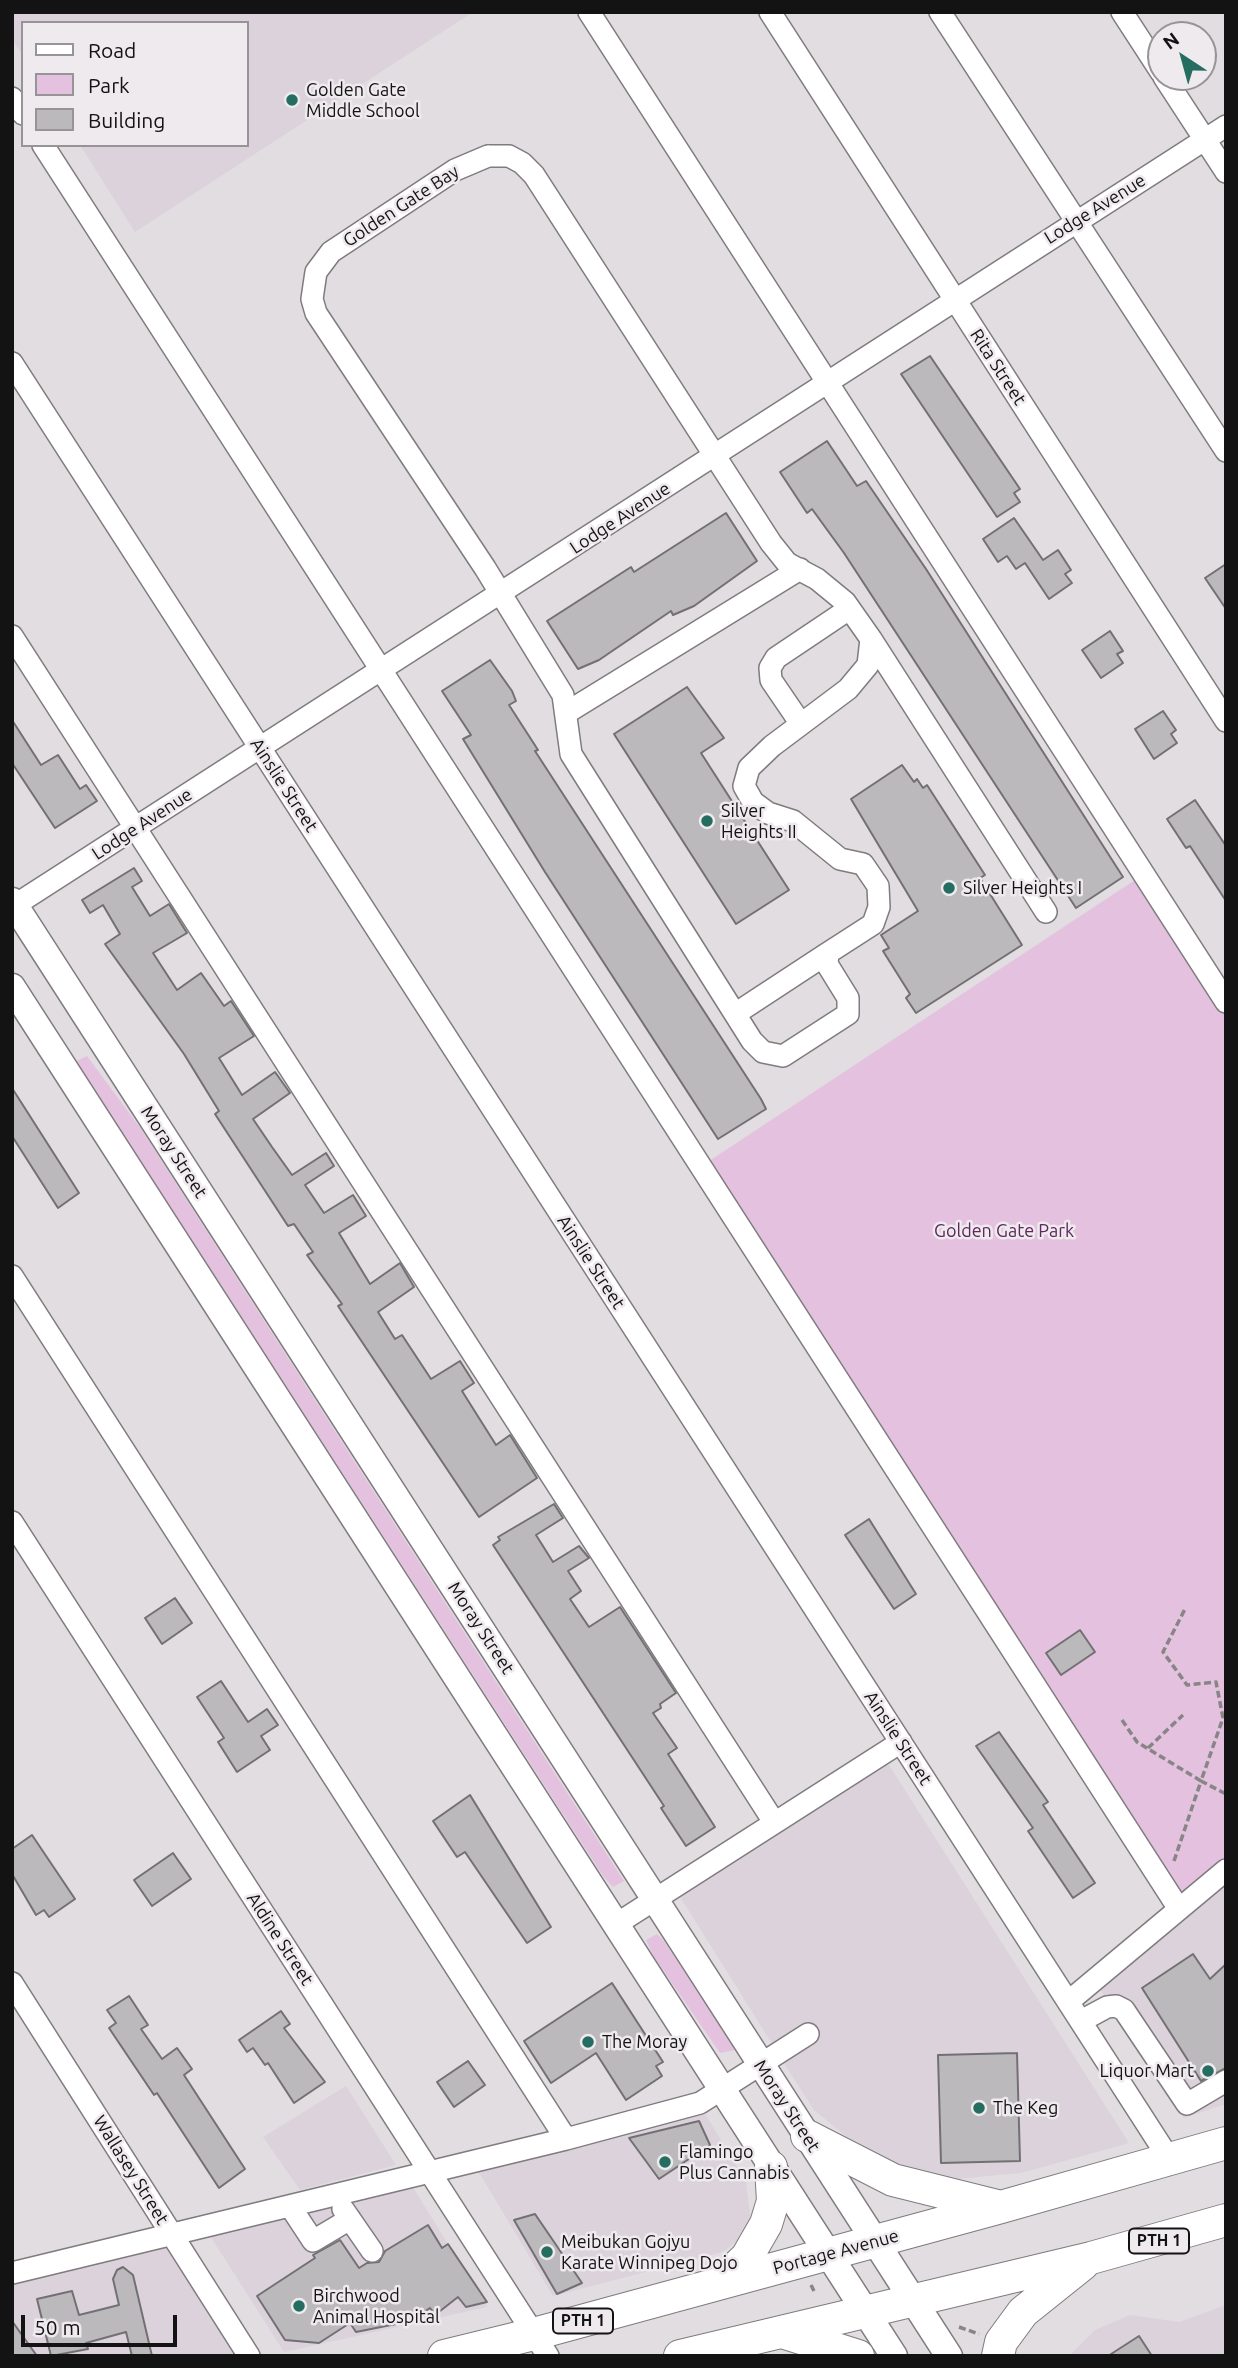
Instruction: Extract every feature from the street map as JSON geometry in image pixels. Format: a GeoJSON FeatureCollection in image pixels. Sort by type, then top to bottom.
{"type":"FeatureCollection","features":[{"type":"Feature","properties":{"kind":"highway"},"geometry":{"type":"LineString","coordinates":[[807,2136],[893,2180],[1001,2207]]}},
{"type":"Feature","properties":{"kind":"highway","name":"Portage Avenue"},"geometry":{"type":"LineString","coordinates":[[444,2356],[541,2345],[720,2283],[1226,2143]]}},
{"type":"Feature","properties":{"kind":"highway"},"geometry":{"type":"LineString","coordinates":[[720,2283],[747,2257],[766,2224],[773,2201],[771,2167]]}},
{"type":"Feature","properties":{"kind":"highway","name":"PTH 1"},"geometry":{"type":"LineString","coordinates":[[680,2356],[863,2310],[1091,2258],[1226,2220]]}},
{"type":"Feature","properties":{"kind":"highway"},"geometry":{"type":"LineString","coordinates":[[993,2346],[1001,2342],[1023,2312],[1091,2258]]}},
{"type":"Feature","properties":{"kind":"highway"},"geometry":{"type":"LineString","coordinates":[[782,2332],[858,2356]]}},
{"type":"Feature","properties":{"kind":"main road","name":"Moray Street"},"geometry":{"type":"LineString","coordinates":[[13,904],[949,2356]]}},
{"type":"Feature","properties":{"kind":"main road"},"geometry":{"type":"LineString","coordinates":[[12,987],[894,2356]]}},
{"type":"Feature","properties":{"kind":"street"},"geometry":{"type":"LineString","coordinates":[[589,12],[1226,1002]]}},
{"type":"Feature","properties":{"kind":"street","name":"Rita Street"},"geometry":{"type":"LineString","coordinates":[[769,12],[1226,721]]}},
{"type":"Feature","properties":{"kind":"street"},"geometry":{"type":"LineString","coordinates":[[940,12],[1226,451]]}},
{"type":"Feature","properties":{"kind":"street"},"geometry":{"type":"LineString","coordinates":[[1122,12],[1147,50]]}},
{"type":"Feature","properties":{"kind":"street"},"geometry":{"type":"LineString","coordinates":[[1173,91],[1226,172]]}},
{"type":"Feature","properties":{"kind":"street","name":"Lodge Avenue"},"geometry":{"type":"LineString","coordinates":[[13,904],[381,672],[829,383],[954,299],[1226,126]]}},
{"type":"Feature","properties":{"kind":"street"},"geometry":{"type":"LineString","coordinates":[[44,147],[1179,1909]]}},
{"type":"Feature","properties":{"kind":"street","name":"Golden Gate Bay"},"geometry":{"type":"LineString","coordinates":[[828,953],[827,964],[848,998],[848,1014],[783,1056],[763,1052],[735,1014],[571,754],[564,695],[321,322],[312,299],[316,272],[331,252],[474,159],[509,156],[522,163],[534,175],[713,457],[771,543],[787,563],[817,579],[849,609],[1046,912]]}},
{"type":"Feature","properties":{"kind":"street","name":"Ainslie Street"},"geometry":{"type":"LineString","coordinates":[[12,363],[1170,2160]]}},
{"type":"Feature","properties":{"kind":"street"},"geometry":{"type":"LineString","coordinates":[[566,713],[800,569]]}},
{"type":"Feature","properties":{"kind":"street"},"geometry":{"type":"LineString","coordinates":[[801,724],[771,680],[770,668],[776,658],[849,609]]}},
{"type":"Feature","properties":{"kind":"street"},"geometry":{"type":"LineString","coordinates":[[12,636],[774,1822]]}},
{"type":"Feature","properties":{"kind":"street"},"geometry":{"type":"LineString","coordinates":[[735,1014],[873,924],[879,907],[878,886],[863,864],[840,859],[793,821],[768,813],[753,802],[744,786],[749,768],[772,746],[848,689],[868,665],[871,639]]}},
{"type":"Feature","properties":{"kind":"street"},"geometry":{"type":"LineString","coordinates":[[12,1276],[566,2139]]}},
{"type":"Feature","properties":{"kind":"street","name":"Aldine Street"},"geometry":{"type":"LineString","coordinates":[[12,1522],[541,2345]]}},
{"type":"Feature","properties":{"kind":"street"},"geometry":{"type":"LineString","coordinates":[[615,1925],[901,1742]]}},
{"type":"Feature","properties":{"kind":"street"},"geometry":{"type":"LineString","coordinates":[[1068,2002],[1226,1870]]}},
{"type":"Feature","properties":{"kind":"street","name":"Wallasey Street"},"geometry":{"type":"LineString","coordinates":[[12,1983],[249,2356]]}},
{"type":"Feature","properties":{"kind":"street"},"geometry":{"type":"LineString","coordinates":[[1081,2021],[1107,2007],[1116,2006],[1124,2010],[1187,2104],[1226,2081]]}},
{"type":"Feature","properties":{"kind":"street"},"geometry":{"type":"LineString","coordinates":[[12,2273],[149,2242],[170,2232],[334,2196],[566,2139],[700,2103],[723,2092],[808,2034]]}},
{"type":"Feature","properties":{"kind":"street"},"geometry":{"type":"LineString","coordinates":[[334,2196],[372,2251]]}},
{"type":"Feature","properties":{"kind":"street"},"geometry":{"type":"LineString","coordinates":[[290,2206],[313,2241],[351,2219]]}},
{"type":"Feature","properties":{"kind":"path"},"geometry":{"type":"LineString","coordinates":[[1173,1867],[1223,1718],[1216,1682],[1186,1685],[1163,1651],[1185,1609]]}},
{"type":"Feature","properties":{"kind":"path"},"geometry":{"type":"LineString","coordinates":[[1148,1748],[1183,1715]]}},
{"type":"Feature","properties":{"kind":"path"},"geometry":{"type":"LineString","coordinates":[[1122,1720],[1137,1742],[1226,1794]]}},
{"type":"Feature","properties":{"kind":"path"},"geometry":{"type":"LineString","coordinates":[[811,2285],[814,2291]]}},
{"type":"Feature","properties":{"kind":"path"},"geometry":{"type":"LineString","coordinates":[[949,2323],[993,2346]]}},
{"type":"Feature","properties":{"kind":"shaded area","name":"Golden Gate Middle School"},"geometry":{"type":"Polygon","coordinates":[[[12,12],[473,12],[135,232],[81,147],[248,147],[248,21],[21,21],[21,53],[12,39],[12,12]]]}},
{"type":"Feature","properties":{"kind":"shaded area"},"geometry":{"type":"Polygon","coordinates":[[[882,1754],[1129,2143],[1021,2173],[956,2179],[894,2165],[847,2137],[814,2110],[796,2082],[674,1887],[882,1754]]]}},
{"type":"Feature","properties":{"kind":"shaded area"},"geometry":{"type":"Polygon","coordinates":[[[1226,1881],[1226,2104],[1184,2118],[1097,1985],[1226,1881]]]}},
{"type":"Feature","properties":{"kind":"shaded area"},"geometry":{"type":"Polygon","coordinates":[[[346,2086],[396,2165],[300,2190],[263,2137],[346,2086]]]}},
{"type":"Feature","properties":{"kind":"shaded area"},"geometry":{"type":"Polygon","coordinates":[[[700,2105],[746,2182],[751,2222],[739,2240],[722,2252],[553,2296],[480,2174],[455,2166],[700,2105]]]}},
{"type":"Feature","properties":{"kind":"shaded area"},"geometry":{"type":"Polygon","coordinates":[[[409,2181],[487,2307],[284,2352],[207,2231],[409,2181]]]}},
{"type":"Feature","properties":{"kind":"shaded area"},"geometry":{"type":"Polygon","coordinates":[[[171,2232],[249,2356],[12,2356],[12,2273],[171,2232]]]}},
{"type":"Feature","properties":{"kind":"shaded area"},"geometry":{"type":"Polygon","coordinates":[[[1226,2305],[1226,2356],[1069,2356],[1095,2330],[1130,2315],[1179,2322],[1226,2305]]]}},
{"type":"Feature","properties":{"kind":"green space","name":"Golden Gate Park"},"geometry":{"type":"Polygon","coordinates":[[[1144,874],[1226,1002],[1226,1870],[1179,1909],[700,1167],[1144,874]]]}},
{"type":"Feature","properties":{"kind":"green space"},"geometry":{"type":"Polygon","coordinates":[[[87,1056],[141,1129],[624,1881],[613,1887],[603,1876],[76,1061],[87,1056]]]}},
{"type":"Feature","properties":{"kind":"green space"},"geometry":{"type":"Polygon","coordinates":[[[657,1934],[735,2050],[720,2053],[654,1957],[646,1940],[657,1934]]]}},
{"type":"Feature","properties":{"kind":"building"},"geometry":{"type":"Polygon","coordinates":[[[930,356],[1020,489],[1014,493],[1020,502],[997,517],[901,374],[930,356]]]}},
{"type":"Feature","properties":{"kind":"building"},"geometry":{"type":"Polygon","coordinates":[[[827,441],[857,486],[866,481],[926,569],[1123,877],[1076,908],[844,553],[812,509],[807,513],[780,472],[827,441]]]}},
{"type":"Feature","properties":{"kind":"building"},"geometry":{"type":"Polygon","coordinates":[[[726,513],[757,561],[694,606],[673,615],[671,611],[599,660],[578,669],[547,621],[631,567],[634,572],[726,513]]]}},
{"type":"Feature","properties":{"kind":"building"},"geometry":{"type":"Polygon","coordinates":[[[1014,518],[1043,560],[1058,550],[1071,570],[1065,574],[1072,583],[1049,599],[1025,563],[1016,569],[1007,556],[998,562],[983,539],[1014,518]]]}},
{"type":"Feature","properties":{"kind":"building"},"geometry":{"type":"Polygon","coordinates":[[[1226,564],[1226,609],[1205,578],[1226,564]]]}},
{"type":"Feature","properties":{"kind":"building"},"geometry":{"type":"Polygon","coordinates":[[[1110,631],[1123,651],[1117,654],[1123,663],[1101,678],[1082,650],[1110,631]]]}},
{"type":"Feature","properties":{"kind":"building"},"geometry":{"type":"Polygon","coordinates":[[[490,660],[512,691],[516,701],[509,705],[538,750],[535,751],[766,1109],[718,1139],[545,872],[463,739],[471,735],[442,691],[490,660]]]}},
{"type":"Feature","properties":{"kind":"building","name":"Silver Heights II"},"geometry":{"type":"Polygon","coordinates":[[[687,687],[724,738],[701,753],[789,890],[736,924],[614,734],[687,687]]]}},
{"type":"Feature","properties":{"kind":"building"},"geometry":{"type":"Polygon","coordinates":[[[1163,711],[1176,730],[1171,734],[1177,743],[1154,759],[1135,729],[1163,711]]]}},
{"type":"Feature","properties":{"kind":"building"},"geometry":{"type":"Polygon","coordinates":[[[12,720],[41,765],[58,755],[80,789],[86,785],[97,801],[55,828],[12,763],[12,720]]]}},
{"type":"Feature","properties":{"kind":"building","name":"Silver Heights I"},"geometry":{"type":"Polygon","coordinates":[[[902,765],[914,782],[917,779],[923,788],[927,785],[985,875],[980,878],[1022,945],[916,1013],[906,998],[910,994],[883,951],[889,948],[881,935],[918,911],[851,799],[902,765]]]}},
{"type":"Feature","properties":{"kind":"building"},"geometry":{"type":"Polygon","coordinates":[[[1195,800],[1226,846],[1226,901],[1190,846],[1186,848],[1167,819],[1195,800]]]}},
{"type":"Feature","properties":{"kind":"building"},"geometry":{"type":"Polygon","coordinates":[[[134,868],[142,881],[132,887],[150,916],[169,904],[187,933],[153,953],[177,990],[201,973],[224,1006],[231,1001],[254,1036],[219,1058],[242,1095],[275,1072],[290,1093],[253,1119],[292,1175],[326,1153],[334,1166],[305,1185],[324,1213],[353,1195],[366,1216],[339,1233],[370,1284],[400,1263],[414,1287],[378,1312],[395,1339],[402,1335],[431,1379],[460,1361],[474,1383],[462,1391],[496,1445],[510,1435],[537,1478],[479,1517],[338,1306],[342,1304],[307,1255],[313,1252],[294,1224],[288,1226],[215,1114],[219,1111],[184,1054],[105,944],[120,934],[103,905],[90,913],[82,900],[134,868]]]}},
{"type":"Feature","properties":{"kind":"building"},"geometry":{"type":"Polygon","coordinates":[[[12,1088],[79,1193],[58,1208],[12,1136],[12,1088]]]}},
{"type":"Feature","properties":{"kind":"building"},"geometry":{"type":"Polygon","coordinates":[[[554,1504],[563,1518],[536,1535],[553,1562],[579,1546],[589,1558],[568,1571],[581,1591],[570,1599],[589,1627],[620,1607],[676,1693],[660,1704],[661,1708],[653,1713],[677,1748],[668,1754],[715,1827],[686,1846],[661,1808],[664,1806],[493,1545],[500,1540],[498,1537],[554,1504]]]}},
{"type":"Feature","properties":{"kind":"building"},"geometry":{"type":"Polygon","coordinates":[[[869,1519],[916,1594],[894,1609],[845,1535],[869,1519]]]}},
{"type":"Feature","properties":{"kind":"building"},"geometry":{"type":"Polygon","coordinates":[[[175,1598],[192,1623],[162,1644],[145,1618],[175,1598]]]}},
{"type":"Feature","properties":{"kind":"building"},"geometry":{"type":"Polygon","coordinates":[[[1080,1630],[1095,1652],[1061,1675],[1046,1653],[1080,1630]]]}},
{"type":"Feature","properties":{"kind":"building"},"geometry":{"type":"Polygon","coordinates":[[[221,1681],[248,1722],[267,1709],[278,1725],[261,1736],[270,1750],[237,1772],[218,1742],[224,1738],[197,1697],[221,1681]]]}},
{"type":"Feature","properties":{"kind":"building"},"geometry":{"type":"Polygon","coordinates":[[[999,1732],[1048,1802],[1043,1805],[1095,1883],[1073,1898],[1028,1831],[1033,1828],[976,1746],[999,1732]]]}},
{"type":"Feature","properties":{"kind":"building"},"geometry":{"type":"Polygon","coordinates":[[[470,1795],[551,1927],[527,1943],[465,1852],[457,1857],[433,1821],[470,1795]]]}},
{"type":"Feature","properties":{"kind":"building"},"geometry":{"type":"Polygon","coordinates":[[[32,1835],[75,1899],[49,1917],[44,1910],[36,1915],[12,1874],[12,1849],[32,1835]]]}},
{"type":"Feature","properties":{"kind":"building"},"geometry":{"type":"Polygon","coordinates":[[[173,1853],[191,1879],[152,1906],[134,1880],[173,1853]]]}},
{"type":"Feature","properties":{"kind":"building"},"geometry":{"type":"Polygon","coordinates":[[[1193,1954],[1210,1979],[1226,1964],[1226,2068],[1201,2081],[1142,1988],[1193,1954]]]}},
{"type":"Feature","properties":{"kind":"building","name":"The Moray"},"geometry":{"type":"Polygon","coordinates":[[[612,1983],[663,2062],[656,2066],[662,2076],[626,2100],[596,2053],[551,2083],[524,2041],[612,1983]]]}},
{"type":"Feature","properties":{"kind":"building"},"geometry":{"type":"Polygon","coordinates":[[[129,1996],[148,2025],[141,2029],[162,2059],[177,2048],[192,2069],[184,2075],[245,2169],[219,2188],[157,2093],[154,2095],[109,2028],[116,2023],[107,2010],[129,1996]]]}},
{"type":"Feature","properties":{"kind":"building"},"geometry":{"type":"Polygon","coordinates":[[[281,2011],[290,2024],[284,2028],[325,2082],[294,2103],[268,2063],[265,2065],[253,2048],[247,2052],[239,2040],[281,2011]]]}},
{"type":"Feature","properties":{"kind":"building","name":"The Keg"},"geometry":{"type":"Polygon","coordinates":[[[1017,2053],[1020,2161],[941,2163],[938,2055],[1017,2053]]]}},
{"type":"Feature","properties":{"kind":"building"},"geometry":{"type":"Polygon","coordinates":[[[468,2061],[485,2085],[454,2107],[437,2082],[468,2061]]]}},
{"type":"Feature","properties":{"kind":"building","name":"Flamingo Plus Cannabis"},"geometry":{"type":"Polygon","coordinates":[[[699,2121],[710,2145],[659,2179],[629,2138],[699,2121]]]}},
{"type":"Feature","properties":{"kind":"building","name":"Meibukan Gojyu Karate Winnipeg Dojo"},"geometry":{"type":"Polygon","coordinates":[[[535,2214],[582,2283],[557,2294],[514,2220],[535,2214]]]}},
{"type":"Feature","properties":{"kind":"building"},"geometry":{"type":"Polygon","coordinates":[[[428,2225],[442,2248],[448,2244],[487,2302],[466,2307],[458,2297],[435,2315],[430,2308],[411,2321],[356,2332],[350,2323],[319,2343],[285,2340],[257,2296],[315,2258],[313,2255],[340,2240],[359,2268],[367,2263],[379,2262],[385,2251],[428,2225]]]}},
{"type":"Feature","properties":{"kind":"building"},"geometry":{"type":"Polygon","coordinates":[[[123,2267],[133,2275],[152,2356],[132,2356],[126,2332],[86,2343],[88,2349],[51,2356],[37,2299],[72,2291],[79,2315],[119,2305],[113,2279],[117,2270],[123,2267]]]}},
{"type":"Feature","properties":{"kind":"building"},"geometry":{"type":"Polygon","coordinates":[[[12,2321],[37,2356],[12,2356],[12,2321]]]}},
{"type":"Feature","properties":{"kind":"building"},"geometry":{"type":"Polygon","coordinates":[[[1139,2336],[1152,2356],[1108,2356],[1139,2336]]]}},
{"type":"Feature","properties":{"kind":"place","name":"Golden Gate Middle School"},"geometry":{"type":"Point","coordinates":[292,100]}},
{"type":"Feature","properties":{"kind":"place","name":"Silver Heights II"},"geometry":{"type":"Point","coordinates":[707,821]}},
{"type":"Feature","properties":{"kind":"place","name":"Silver Heights I"},"geometry":{"type":"Point","coordinates":[949,888]}},
{"type":"Feature","properties":{"kind":"place","name":"The Moray"},"geometry":{"type":"Point","coordinates":[588,2042]}},
{"type":"Feature","properties":{"kind":"place","name":"Liquor Mart"},"geometry":{"type":"Point","coordinates":[1208,2071]}},
{"type":"Feature","properties":{"kind":"place","name":"The Keg"},"geometry":{"type":"Point","coordinates":[979,2108]}},
{"type":"Feature","properties":{"kind":"place","name":"Flamingo Plus Cannabis"},"geometry":{"type":"Point","coordinates":[665,2162]}},
{"type":"Feature","properties":{"kind":"place","name":"Meibukan Gojyu Karate Winnipeg Dojo"},"geometry":{"type":"Point","coordinates":[547,2252]}},
{"type":"Feature","properties":{"kind":"place","name":"Birchwood Animal Hospital"},"geometry":{"type":"Point","coordinates":[299,2306]}}]}
